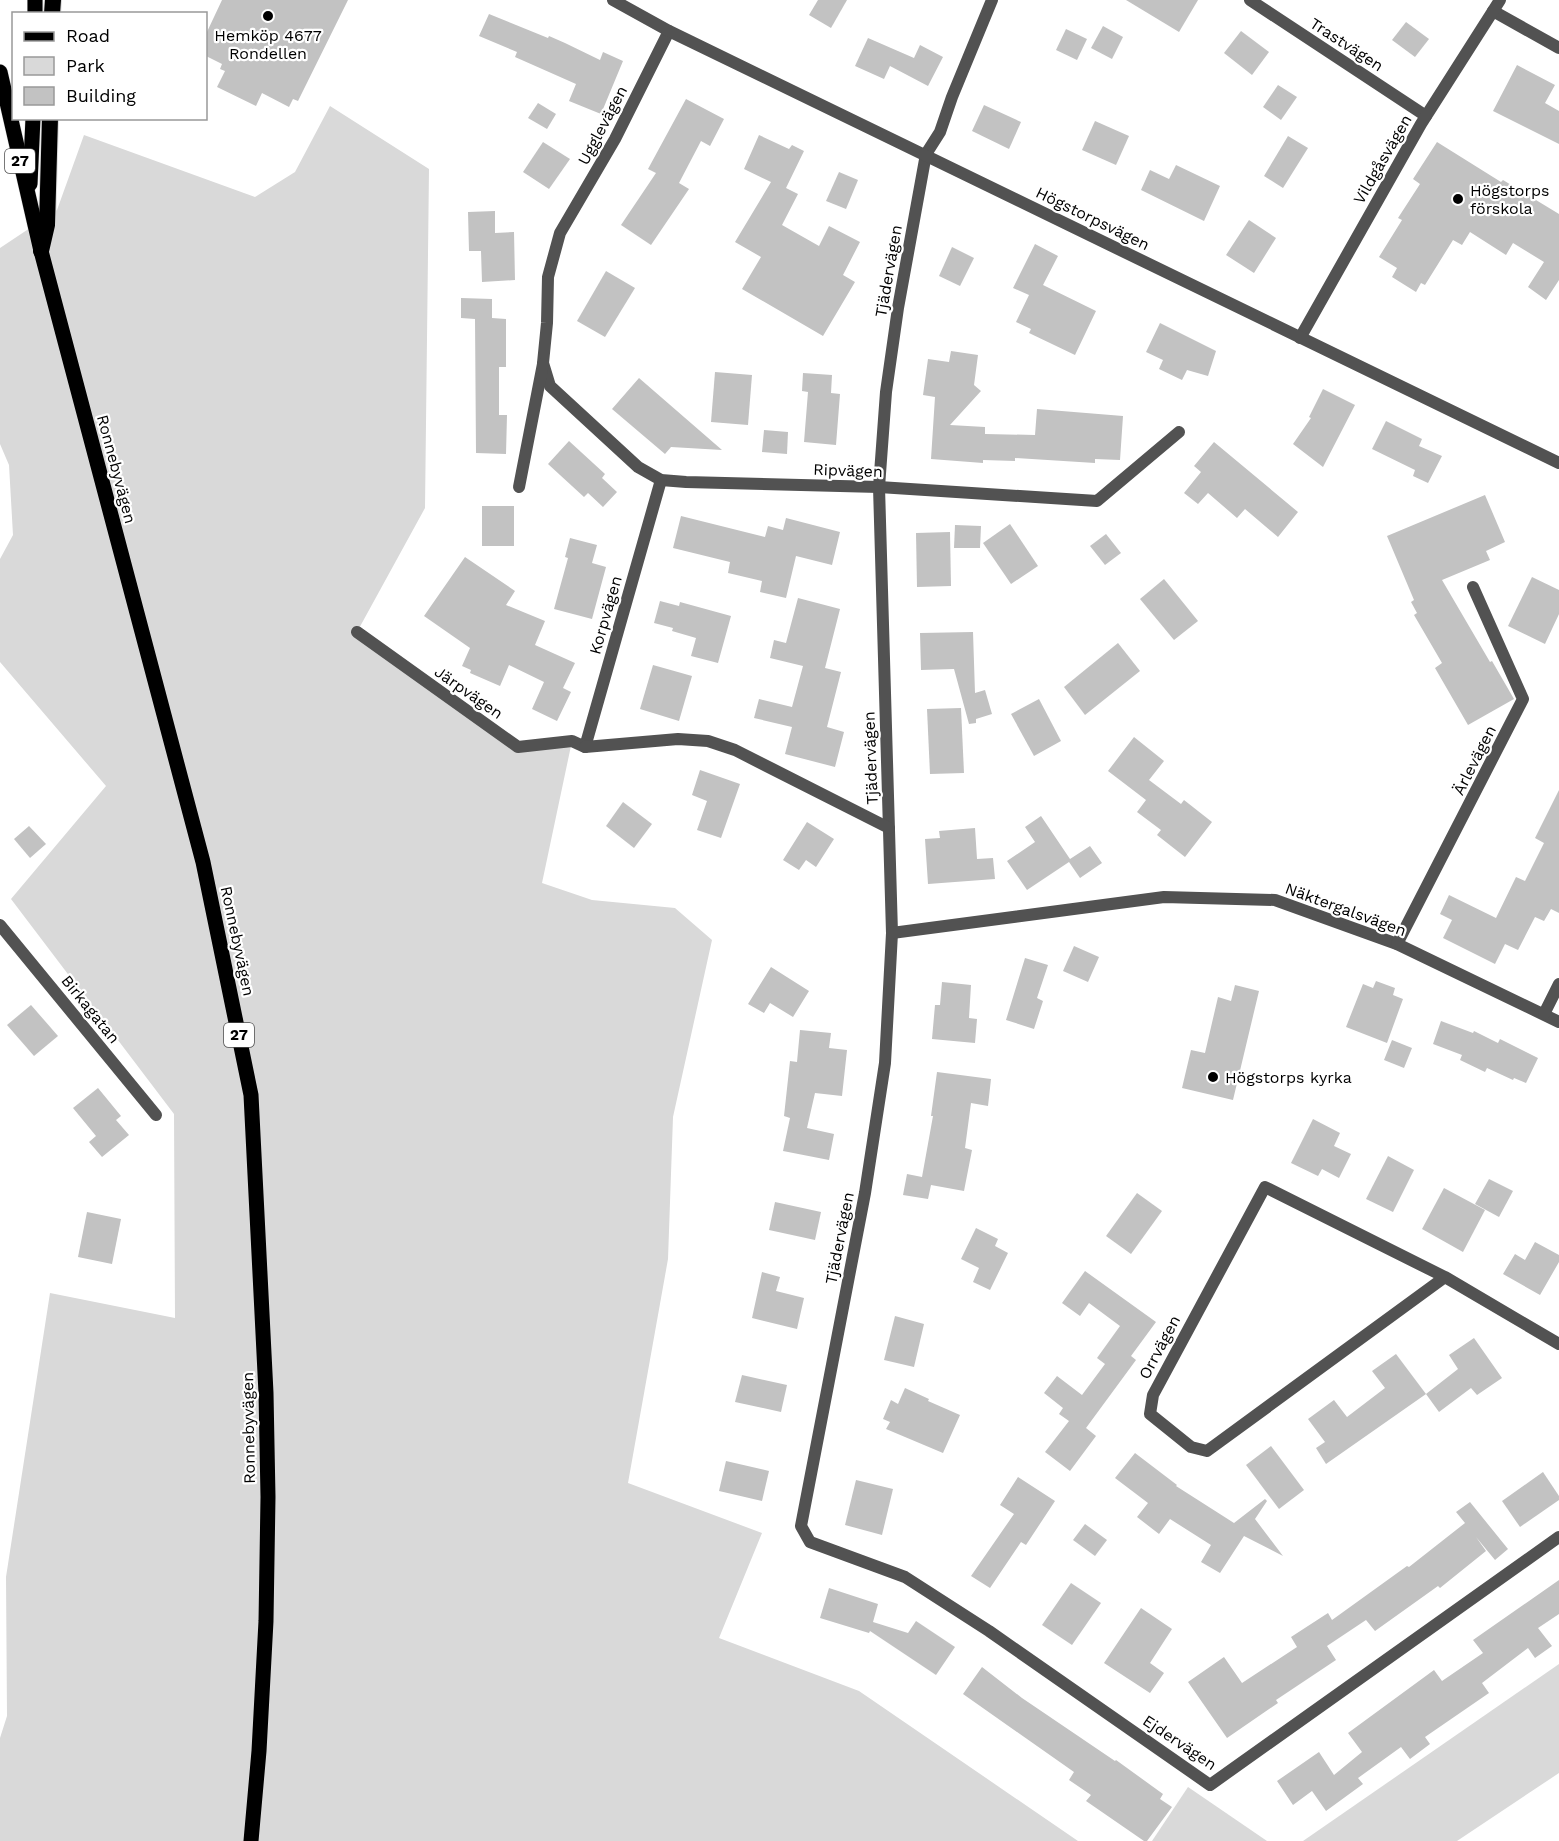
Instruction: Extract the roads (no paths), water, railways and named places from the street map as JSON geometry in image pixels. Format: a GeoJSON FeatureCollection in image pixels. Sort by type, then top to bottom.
{"type":"FeatureCollection","features":[{"type":"Feature","properties":{"kind":"highway"},"geometry":{"type":"LineString","coordinates":[[41,251],[47,225],[50,120]]}},
{"type":"Feature","properties":{"kind":"main road","name":"Ronnebyvägen"},"geometry":{"type":"LineString","coordinates":[[0,72],[41,251],[203,862],[251,1095],[266,1382],[268,1497],[266,1621],[251,1841]]}},
{"type":"Feature","properties":{"kind":"main road"},"geometry":{"type":"LineString","coordinates":[[30,205],[33,120]]}},
{"type":"Feature","properties":{"kind":"street","name":"Högstorpsvägen"},"geometry":{"type":"LineString","coordinates":[[613,0],[669,31],[1559,463]]}},
{"type":"Feature","properties":{"kind":"street","name":"Tjädervägen"},"geometry":{"type":"LineString","coordinates":[[801,1526],[863,1204],[885,1063],[892,933],[879,487],[886,392],[898,308],[926,154],[940,132],[992,0]]}},
{"type":"Feature","properties":{"kind":"street","name":"Trastvägen"},"geometry":{"type":"LineString","coordinates":[[1250,0],[1425,116]]}},
{"type":"Feature","properties":{"kind":"street","name":"Vildgåsvägen"},"geometry":{"type":"LineString","coordinates":[[1300,338],[1425,116],[1496,5]]}},
{"type":"Feature","properties":{"kind":"street"},"geometry":{"type":"LineString","coordinates":[[1496,5],[1559,48]]}},
{"type":"Feature","properties":{"kind":"street","name":"Ugglevägen"},"geometry":{"type":"LineString","coordinates":[[560,233],[615,139],[669,31]]}},
{"type":"Feature","properties":{"kind":"street","name":"Ripvägen"},"geometry":{"type":"LineString","coordinates":[[519,487],[543,363],[548,277],[560,233]]}},
{"type":"Feature","properties":{"kind":"street","name":"Ripvägen"},"geometry":{"type":"LineString","coordinates":[[543,363],[550,386],[638,467],[661,480],[879,487],[1097,501],[1179,432]]}},
{"type":"Feature","properties":{"kind":"street","name":"Korpvägen"},"geometry":{"type":"LineString","coordinates":[[585,747],[661,480]]}},
{"type":"Feature","properties":{"kind":"street","name":"Ärlevägen"},"geometry":{"type":"LineString","coordinates":[[1397,944],[1523,699],[1473,587]]}},
{"type":"Feature","properties":{"kind":"street","name":"Järpvägen"},"geometry":{"type":"LineString","coordinates":[[357,632],[518,747],[572,741],[585,747]]}},
{"type":"Feature","properties":{"kind":"street"},"geometry":{"type":"LineString","coordinates":[[585,747],[678,739],[708,741],[735,750],[889,828]]}},
{"type":"Feature","properties":{"kind":"street","name":"Näktergalsvägen"},"geometry":{"type":"LineString","coordinates":[[892,933],[1164,897],[1275,900],[1397,944],[1559,1022]]}},
{"type":"Feature","properties":{"kind":"street","name":"Birkagatan"},"geometry":{"type":"LineString","coordinates":[[0,925],[156,1115]]}},
{"type":"Feature","properties":{"kind":"street"},"geometry":{"type":"LineString","coordinates":[[1544,1014],[1559,984]]}},
{"type":"Feature","properties":{"kind":"street","name":"Orrvägen"},"geometry":{"type":"LineString","coordinates":[[1445,1276],[1207,1450],[1191,1447],[1150,1414],[1152,1395],[1265,1187],[1445,1276],[1559,1344]]}},
{"type":"Feature","properties":{"kind":"street","name":"Ejdervägen"},"geometry":{"type":"LineString","coordinates":[[801,1526],[810,1542],[905,1577],[989,1630],[1210,1785],[1559,1537]]}},
{"type":"Feature","properties":{"kind":"place","name":"Hemköp 4677 Rondellen"},"geometry":{"type":"Point","coordinates":[268,16]}},
{"type":"Feature","properties":{"kind":"place","name":"Högstorps förskola"},"geometry":{"type":"Point","coordinates":[1458,199]}},
{"type":"Feature","properties":{"kind":"place","name":"Högstorps kyrka"},"geometry":{"type":"Point","coordinates":[1213,1077]}}]}
